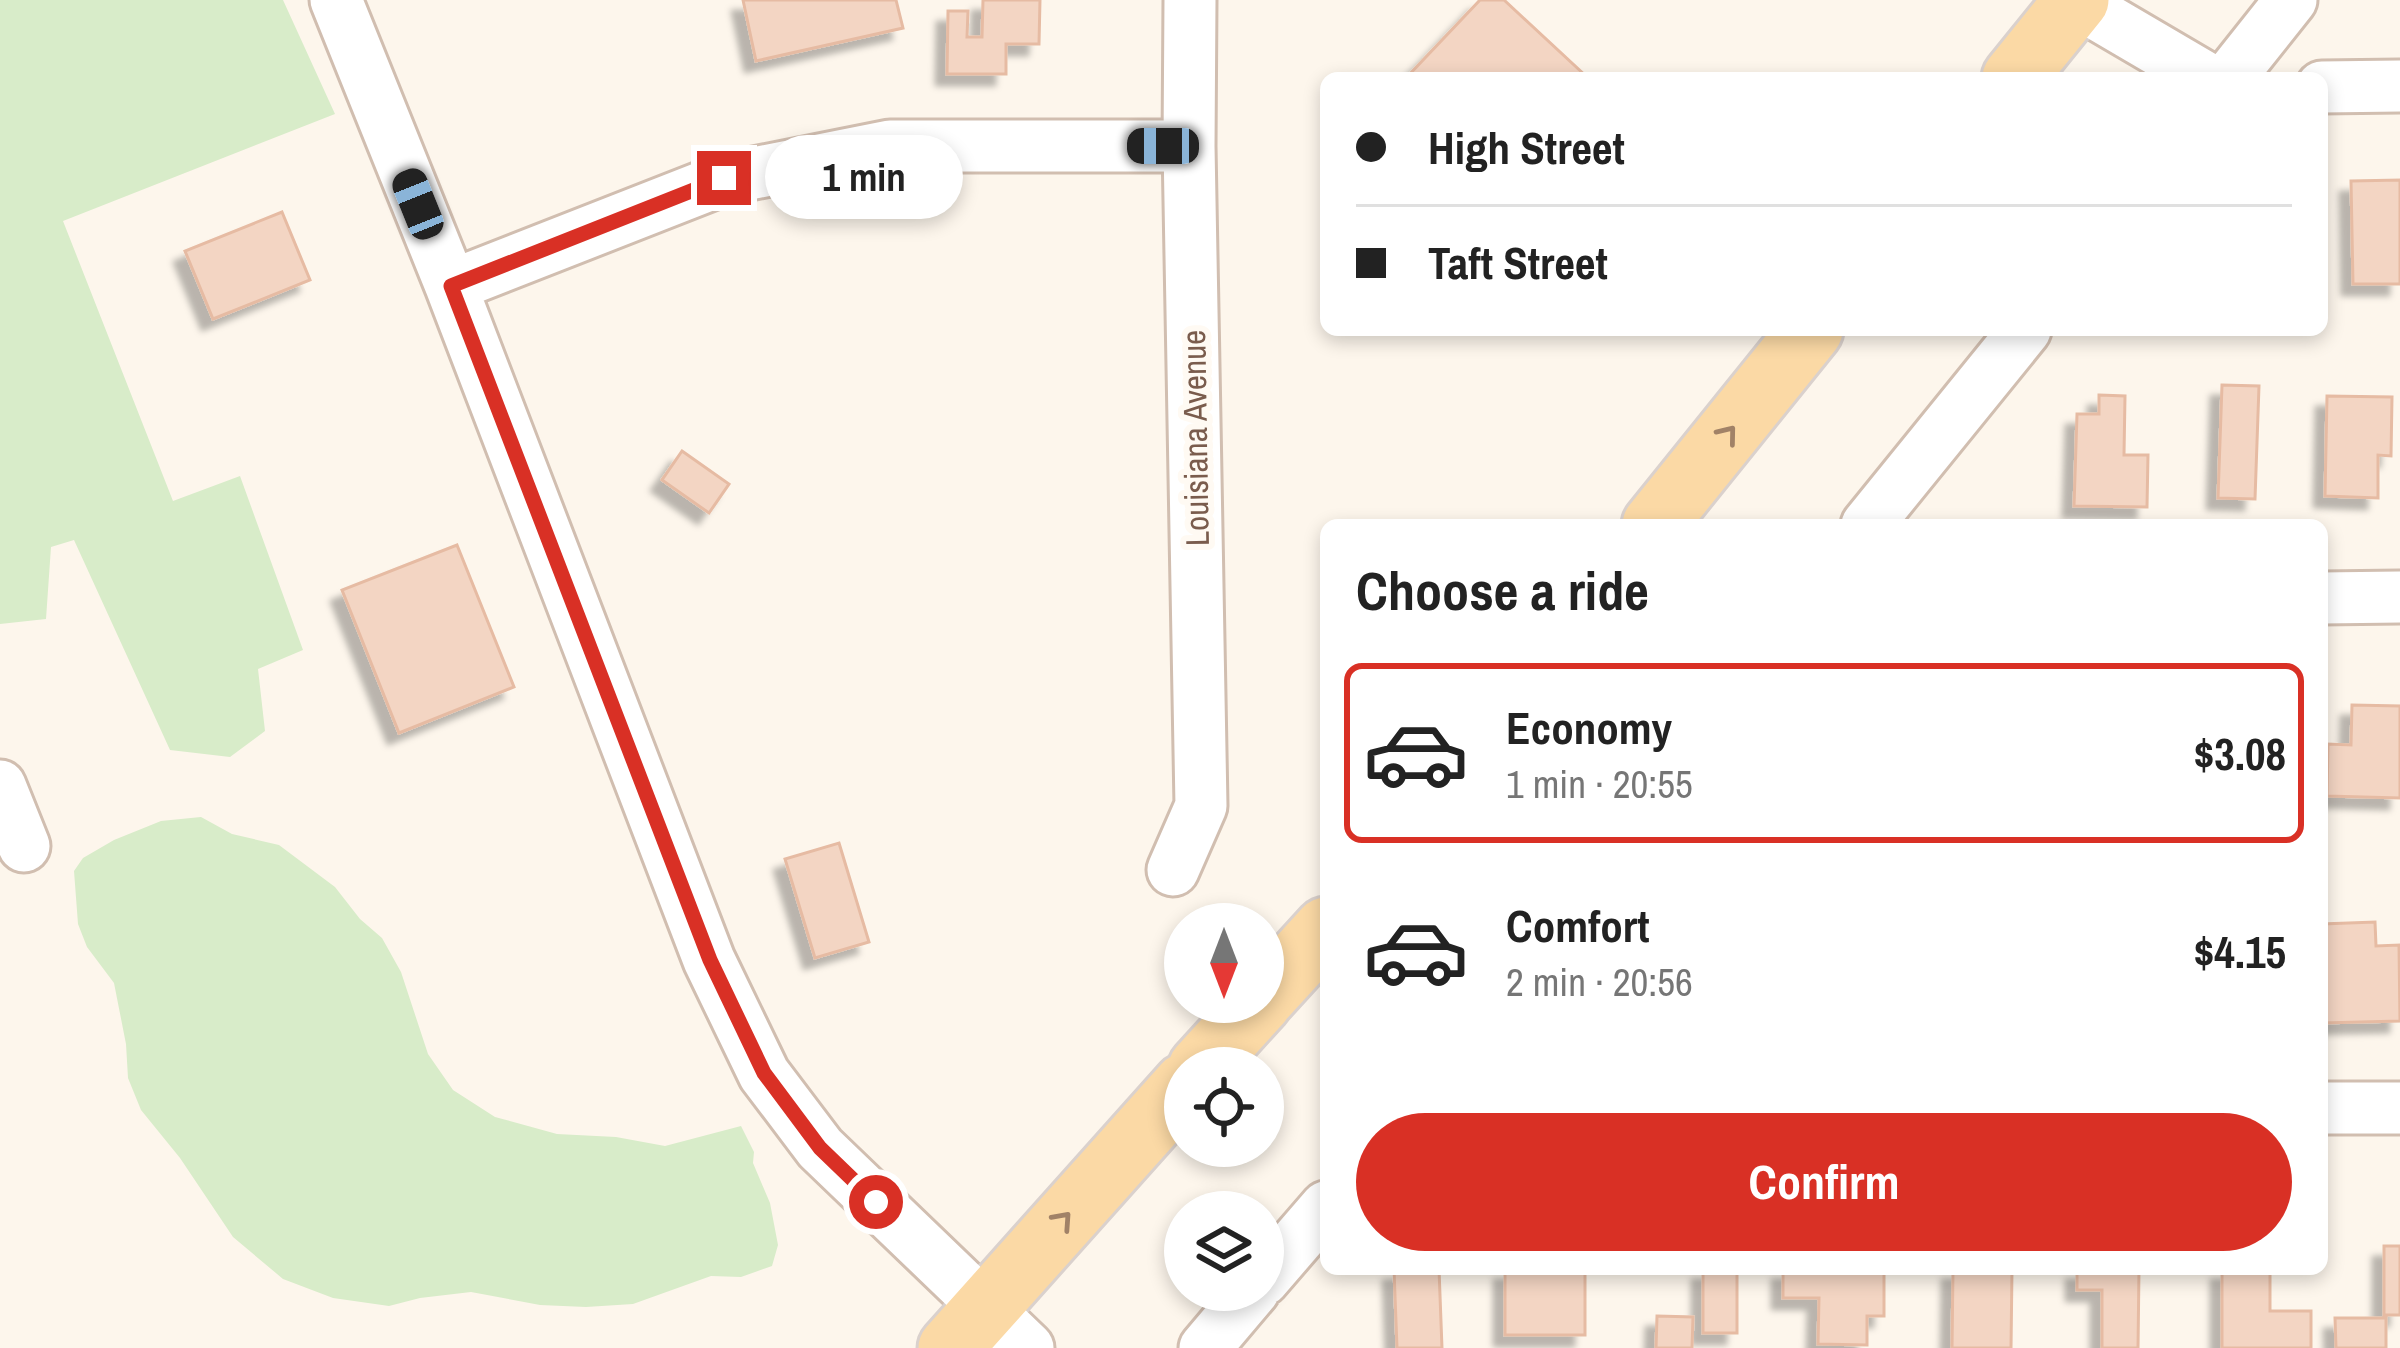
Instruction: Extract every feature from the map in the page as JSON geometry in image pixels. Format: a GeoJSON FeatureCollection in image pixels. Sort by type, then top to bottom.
{"type":"FeatureCollection","features":[{"type":"Feature","properties":{"kind":"main road"},"geometry":{"type":"LineString","coordinates":[[2019,72],[2075,1]]}},
{"type":"Feature","properties":{"kind":"main road"},"geometry":{"type":"LineString","coordinates":[[1659,519],[1806,336]]}},
{"type":"Feature","properties":{"kind":"main road"},"geometry":{"type":"LineString","coordinates":[[1284,975],[1320,936]]}},
{"type":"Feature","properties":{"kind":"main road"},"geometry":{"type":"LineString","coordinates":[[1219,1047],[1240,1023]]}},
{"type":"Feature","properties":{"kind":"main road"},"geometry":{"type":"LineString","coordinates":[[987,1334],[1164,1111]]}},
{"type":"Feature","properties":{"kind":"street"},"geometry":{"type":"LineString","coordinates":[[336,0],[710,960],[764,1073],[820,1148],[987,1334]]}},
{"type":"Feature","properties":{"kind":"street","name":"Louisiana Avenue"},"geometry":{"type":"LineString","coordinates":[[1173,870],[1202,806],[1190,0]]}},
{"type":"Feature","properties":{"kind":"street"},"geometry":{"type":"LineString","coordinates":[[2234,72],[2291,0]]}},
{"type":"Feature","properties":{"kind":"street"},"geometry":{"type":"LineString","coordinates":[[2075,1],[2196,72]]}},
{"type":"Feature","properties":{"kind":"street"},"geometry":{"type":"LineString","coordinates":[[2328,86],[2400,86]]}},
{"type":"Feature","properties":{"kind":"street"},"geometry":{"type":"LineString","coordinates":[[451,286],[724,178],[890,146],[1190,146]]}},
{"type":"Feature","properties":{"kind":"street"},"geometry":{"type":"LineString","coordinates":[[1872,519],[2020,336]]}},
{"type":"Feature","properties":{"kind":"street"},"geometry":{"type":"LineString","coordinates":[[2328,598],[2400,598]]}},
{"type":"Feature","properties":{"kind":"street"},"geometry":{"type":"LineString","coordinates":[[0,786],[24,846]]}},
{"type":"Feature","properties":{"kind":"street"},"geometry":{"type":"LineString","coordinates":[[2328,1108],[2400,1108]]}},
{"type":"Feature","properties":{"kind":"street"},"geometry":{"type":"LineString","coordinates":[[1284,1256],[1320,1214]]}},
{"type":"Feature","properties":{"kind":"street"},"geometry":{"type":"LineString","coordinates":[[1204,1348],[1237,1311]]}},
{"type":"Feature","properties":{"kind":"green space"},"geometry":{"type":"Polygon","coordinates":[[[0,0],[283,0],[335,114],[63,221],[173,501],[240,476],[303,650],[258,669],[265,731],[230,757],[170,750],[74,540],[51,547],[46,619],[0,624],[0,0]]]}},
{"type":"Feature","properties":{"kind":"green space"},"geometry":{"type":"Polygon","coordinates":[[[201,817],[232,834],[279,845],[335,887],[382,938],[401,972],[428,1054],[453,1090],[495,1117],[557,1134],[665,1146],[741,1126],[770,1203],[778,1245],[772,1266],[741,1277],[711,1276],[633,1304],[586,1307],[540,1305],[471,1292],[389,1306],[333,1298],[283,1279],[233,1237],[141,1110],[128,1078],[114,983],[87,947],[78,924],[74,871],[83,858],[161,821],[201,817]]]}},
{"type":"Feature","properties":{"kind":"building"},"geometry":{"type":"Polygon","coordinates":[[[743,0],[896,0],[903,28],[756,61],[743,0]]]}},
{"type":"Feature","properties":{"kind":"building"},"geometry":{"type":"Polygon","coordinates":[[[983,0],[1040,0],[1039,44],[1006,44],[1006,74],[947,74],[948,11],[968,11],[967,37],[982,37],[983,0]]]}},
{"type":"Feature","properties":{"kind":"building"},"geometry":{"type":"Polygon","coordinates":[[[1480,0],[1504,0],[1582,72],[1412,72],[1480,0]]]}},
{"type":"Feature","properties":{"kind":"building"},"geometry":{"type":"Polygon","coordinates":[[[2400,180],[2400,284],[2353,284],[2351,181],[2400,180]]]}},
{"type":"Feature","properties":{"kind":"building"},"geometry":{"type":"Polygon","coordinates":[[[282,212],[310,280],[213,319],[185,251],[282,212]]]}},
{"type":"Feature","properties":{"kind":"building"},"geometry":{"type":"Polygon","coordinates":[[[2222,385],[2259,386],[2255,499],[2218,498],[2222,385]]]}},
{"type":"Feature","properties":{"kind":"building"},"geometry":{"type":"Polygon","coordinates":[[[2099,395],[2125,396],[2124,455],[2148,455],[2147,507],[2074,506],[2077,414],[2099,414],[2099,395]]]}},
{"type":"Feature","properties":{"kind":"building"},"geometry":{"type":"Polygon","coordinates":[[[2327,396],[2392,397],[2391,456],[2378,455],[2378,498],[2325,496],[2327,396]]]}},
{"type":"Feature","properties":{"kind":"building"},"geometry":{"type":"Polygon","coordinates":[[[682,451],[729,484],[709,513],[662,480],[682,451]]]}},
{"type":"Feature","properties":{"kind":"building"},"geometry":{"type":"Polygon","coordinates":[[[457,545],[514,687],[399,733],[342,590],[457,545]]]}},
{"type":"Feature","properties":{"kind":"building"},"geometry":{"type":"Polygon","coordinates":[[[2352,705],[2400,706],[2400,798],[2328,796],[2328,744],[2351,745],[2352,705]]]}},
{"type":"Feature","properties":{"kind":"building"},"geometry":{"type":"Polygon","coordinates":[[[839,843],[869,942],[815,958],[785,859],[839,843]]]}},
{"type":"Feature","properties":{"kind":"building"},"geometry":{"type":"Polygon","coordinates":[[[2375,922],[2376,946],[2399,945],[2400,1021],[2328,1023],[2328,924],[2375,922]]]}},
{"type":"Feature","properties":{"kind":"building"},"geometry":{"type":"Polygon","coordinates":[[[2384,1246],[2400,1246],[2400,1315],[2384,1315],[2384,1246]]]}},
{"type":"Feature","properties":{"kind":"building"},"geometry":{"type":"Polygon","coordinates":[[[1394,1275],[1439,1275],[1442,1348],[1397,1348],[1394,1275]]]}},
{"type":"Feature","properties":{"kind":"building"},"geometry":{"type":"Polygon","coordinates":[[[1505,1275],[1585,1275],[1585,1335],[1505,1335],[1505,1275]]]}},
{"type":"Feature","properties":{"kind":"building"},"geometry":{"type":"Polygon","coordinates":[[[1703,1275],[1737,1275],[1737,1333],[1703,1333],[1703,1275]]]}},
{"type":"Feature","properties":{"kind":"building"},"geometry":{"type":"Polygon","coordinates":[[[1783,1275],[1884,1275],[1884,1316],[1867,1316],[1867,1345],[1818,1344],[1819,1298],[1783,1298],[1783,1275]]]}},
{"type":"Feature","properties":{"kind":"building"},"geometry":{"type":"Polygon","coordinates":[[[1953,1275],[2012,1275],[2011,1348],[1952,1348],[1953,1275]]]}},
{"type":"Feature","properties":{"kind":"building"},"geometry":{"type":"Polygon","coordinates":[[[2077,1275],[2139,1275],[2138,1348],[2102,1348],[2102,1290],[2077,1290],[2077,1275]]]}},
{"type":"Feature","properties":{"kind":"building"},"geometry":{"type":"Polygon","coordinates":[[[2222,1275],[2270,1275],[2270,1311],[2311,1311],[2311,1348],[2222,1348],[2222,1275]]]}},
{"type":"Feature","properties":{"kind":"building"},"geometry":{"type":"Polygon","coordinates":[[[1657,1316],[1693,1317],[1692,1348],[1656,1348],[1657,1316]]]}},
{"type":"Feature","properties":{"kind":"building"},"geometry":{"type":"Polygon","coordinates":[[[2335,1318],[2386,1318],[2386,1348],[2336,1348],[2335,1318]]]}},
{"type":"Feature","properties":{"kind":"route"},"geometry":{"type":"LineString","coordinates":[[724,178],[451,286],[710,960],[764,1073],[820,1148],[876,1202]]}}]}
